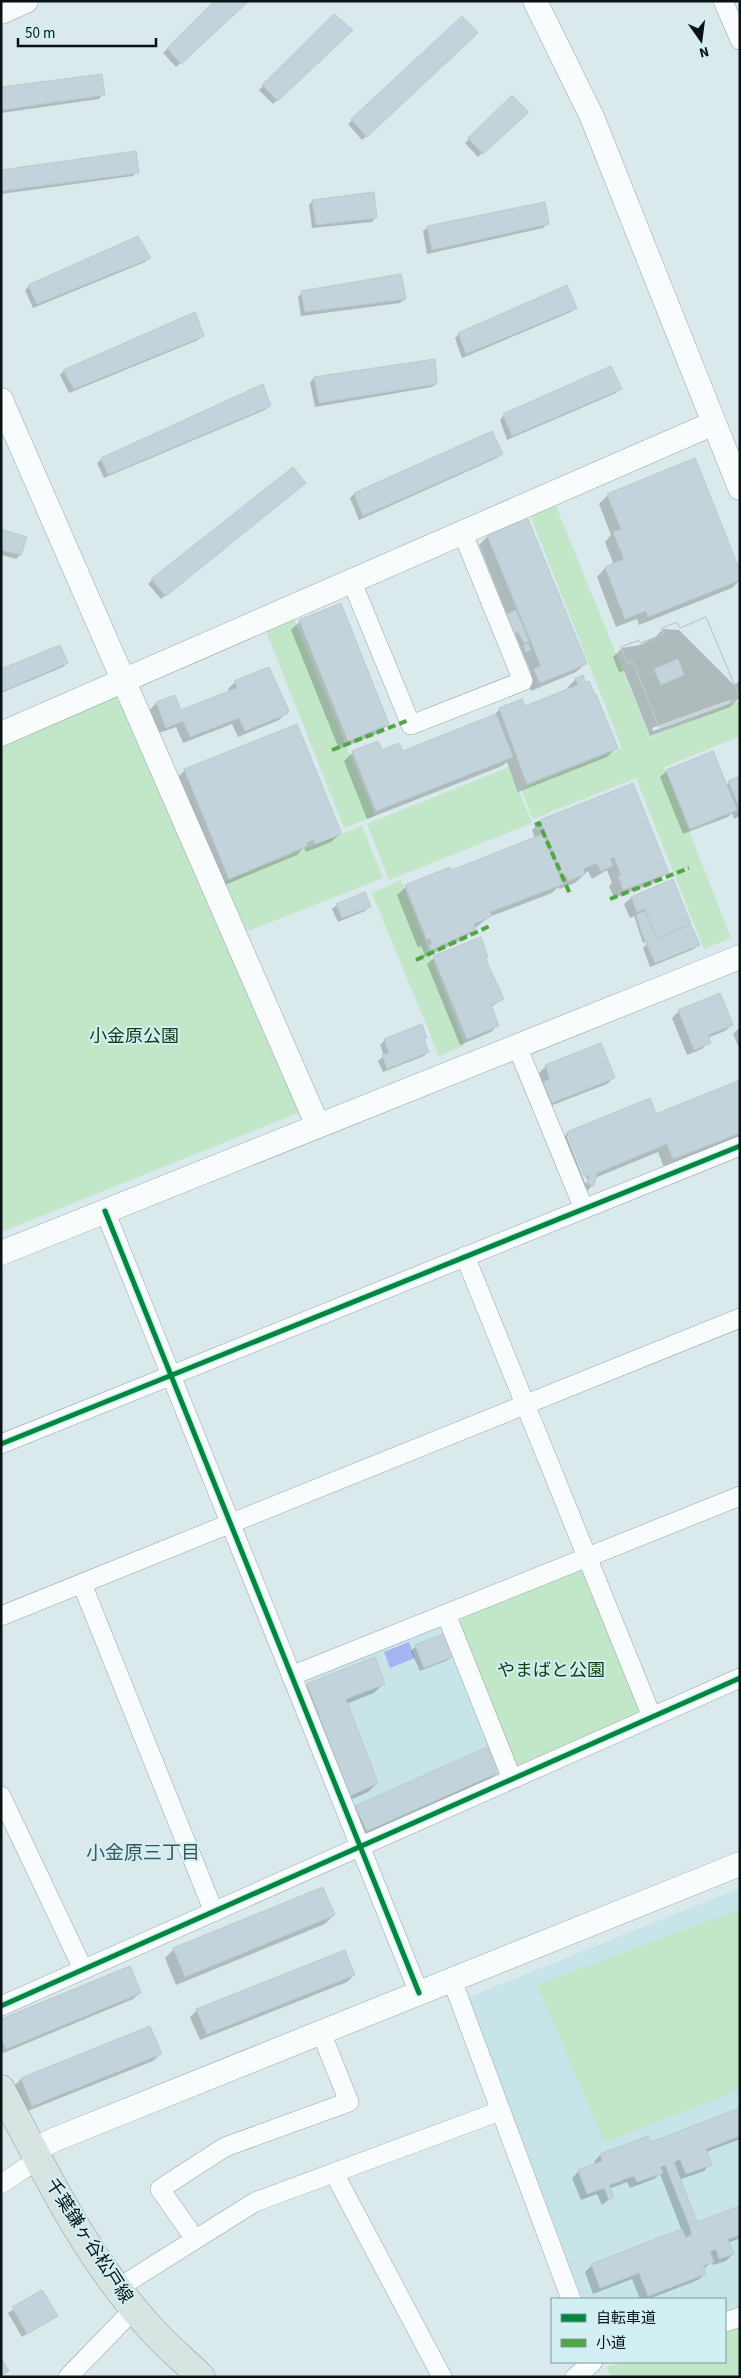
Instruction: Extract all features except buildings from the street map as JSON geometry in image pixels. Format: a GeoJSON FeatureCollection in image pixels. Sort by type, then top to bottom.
{"type":"FeatureCollection","features":[{"type":"Feature","properties":{"kind":"main road","name":"千葉鎌ヶ谷松戸線"},"geometry":{"type":"LineString","coordinates":[[1,2089],[69,2217],[118,2288],[157,2336],[201,2377]]}},
{"type":"Feature","properties":{"kind":"street"},"geometry":{"type":"LineString","coordinates":[[1,12],[26,1]]}},
{"type":"Feature","properties":{"kind":"street"},"geometry":{"type":"LineString","coordinates":[[536,1],[592,117],[714,423],[734,458],[740,488]]}},
{"type":"Feature","properties":{"kind":"street"},"geometry":{"type":"LineString","coordinates":[[723,1],[738,33]]}},
{"type":"Feature","properties":{"kind":"street"},"geometry":{"type":"LineString","coordinates":[[1,400],[318,1126]]}},
{"type":"Feature","properties":{"kind":"street"},"geometry":{"type":"LineString","coordinates":[[1,734],[714,423]]}},
{"type":"Feature","properties":{"kind":"street"},"geometry":{"type":"LineString","coordinates":[[352,582],[412,726],[523,681],[463,534]]}},
{"type":"Feature","properties":{"kind":"street"},"geometry":{"type":"LineString","coordinates":[[1,1253],[740,957]]}},
{"type":"Feature","properties":{"kind":"street"},"geometry":{"type":"LineString","coordinates":[[517,1046],[584,1209]]}},
{"type":"Feature","properties":{"kind":"street"},"geometry":{"type":"LineString","coordinates":[[1,1444],[740,1146]]}},
{"type":"Feature","properties":{"kind":"street"},"geometry":{"type":"LineString","coordinates":[[105,1211],[229,1524],[419,1993]]}},
{"type":"Feature","properties":{"kind":"street"},"geometry":{"type":"LineString","coordinates":[[465,1256],[652,1717]]}},
{"type":"Feature","properties":{"kind":"street"},"geometry":{"type":"LineString","coordinates":[[1,1616],[740,1318]]}},
{"type":"Feature","properties":{"kind":"street"},"geometry":{"type":"LineString","coordinates":[[291,1676],[740,1496]]}},
{"type":"Feature","properties":{"kind":"street"},"geometry":{"type":"LineString","coordinates":[[82,1584],[214,1912]]}},
{"type":"Feature","properties":{"kind":"street"},"geometry":{"type":"LineString","coordinates":[[446,1614],[512,1779]]}},
{"type":"Feature","properties":{"kind":"street"},"geometry":{"type":"LineString","coordinates":[[1,2006],[740,1678]]}},
{"type":"Feature","properties":{"kind":"street"},"geometry":{"type":"LineString","coordinates":[[1,1796],[83,1970]]}},
{"type":"Feature","properties":{"kind":"street"},"geometry":{"type":"LineString","coordinates":[[1,2184],[50,2141],[740,1864]]}},
{"type":"Feature","properties":{"kind":"street"},"geometry":{"type":"LineString","coordinates":[[452,1980],[571,2298]]}},
{"type":"Feature","properties":{"kind":"street"},"geometry":{"type":"LineString","coordinates":[[195,2239],[160,2189],[225,2147],[349,2102],[321,2032]]}},
{"type":"Feature","properties":{"kind":"street"},"geometry":{"type":"LineString","coordinates":[[118,2288],[255,2202],[500,2111]]}},
{"type":"Feature","properties":{"kind":"street"},"geometry":{"type":"LineString","coordinates":[[334,2173],[442,2377]]}},
{"type":"Feature","properties":{"kind":"street"},"geometry":{"type":"LineString","coordinates":[[68,2377],[134,2309]]}},
{"type":"Feature","properties":{"kind":"street"},"geometry":{"type":"LineString","coordinates":[[726,2322],[740,2317]]}},
{"type":"Feature","properties":{"kind":"street"},"geometry":{"type":"LineString","coordinates":[[575,2377],[592,2363]]}},
{"type":"Feature","properties":{"kind":"street"},"geometry":{"type":"LineString","coordinates":[[593,2363],[600,2377]]}},
{"type":"Feature","properties":{"kind":"shaded area"},"geometry":{"type":"Polygon","coordinates":[[[440,1627],[448,1630],[504,1769],[500,1776],[368,1834],[364,1831],[306,1685],[307,1679],[440,1627]]]}},
{"type":"Feature","properties":{"kind":"shaded area"},"geometry":{"type":"Polygon","coordinates":[[[740,1888],[740,2309],[726,2313],[726,2298],[582,2298],[469,1997],[740,1888]]]}},
{"type":"Feature","properties":{"kind":"green space"},"geometry":{"type":"Polygon","coordinates":[[[555,504],[650,737],[740,701],[740,736],[664,767],[731,938],[704,949],[636,778],[533,819],[521,789],[622,748],[530,515],[555,504]]]}},
{"type":"Feature","properties":{"kind":"green space"},"geometry":{"type":"Polygon","coordinates":[[[293,617],[375,816],[344,828],[266,631],[293,617]]]}},
{"type":"Feature","properties":{"kind":"green space","name":"小金原公園"},"geometry":{"type":"Polygon","coordinates":[[[123,681],[310,1108],[1,1232],[1,734],[123,681]]]}},
{"type":"Feature","properties":{"kind":"green space"},"geometry":{"type":"Polygon","coordinates":[[[509,767],[532,823],[389,880],[367,824],[509,767]]]}},
{"type":"Feature","properties":{"kind":"green space"},"geometry":{"type":"Polygon","coordinates":[[[362,826],[383,878],[246,932],[221,883],[362,826]]]}},
{"type":"Feature","properties":{"kind":"green space"},"geometry":{"type":"Polygon","coordinates":[[[401,880],[465,1045],[439,1056],[372,893],[401,880]]]}},
{"type":"Feature","properties":{"kind":"green space","name":"やまばと公園"},"geometry":{"type":"Polygon","coordinates":[[[579,1570],[586,1573],[641,1709],[638,1716],[520,1767],[514,1764],[459,1626],[462,1617],[579,1570]]]}},
{"type":"Feature","properties":{"kind":"green space"},"geometry":{"type":"Polygon","coordinates":[[[740,1909],[740,2090],[604,2142],[537,1985],[740,1909]]]}},
{"type":"Feature","properties":{"kind":"green space"},"geometry":{"type":"Polygon","coordinates":[[[740,2327],[740,2377],[611,2377],[607,2367],[621,2363],[726,2363],[726,2332],[740,2327]]]}},
{"type":"Feature","properties":{"kind":"water"},"geometry":{"type":"Polygon","coordinates":[[[409,1642],[415,1658],[390,1668],[384,1652],[409,1642]]]}},
{"type":"Feature","properties":{"kind":"marked path"},"geometry":{"type":"LineString","coordinates":[[332,750],[409,720]]}},
{"type":"Feature","properties":{"kind":"marked path"},"geometry":{"type":"LineString","coordinates":[[535,825],[539,823],[570,894]]}},
{"type":"Feature","properties":{"kind":"marked path"},"geometry":{"type":"LineString","coordinates":[[610,899],[689,868]]}},
{"type":"Feature","properties":{"kind":"marked path"},"geometry":{"type":"LineString","coordinates":[[416,960],[492,925]]}},
{"type":"Feature","properties":{"kind":"cycle path"},"geometry":{"type":"LineString","coordinates":[[1,1444],[740,1146]]}},
{"type":"Feature","properties":{"kind":"cycle path"},"geometry":{"type":"LineString","coordinates":[[105,1211],[419,1993]]}},
{"type":"Feature","properties":{"kind":"cycle path"},"geometry":{"type":"LineString","coordinates":[[1,2006],[740,1678]]}},
{"type":"Feature","properties":{"kind":"district","name":"小金原三丁目"},"geometry":{"type":"Point","coordinates":[143,1853]}}]}
